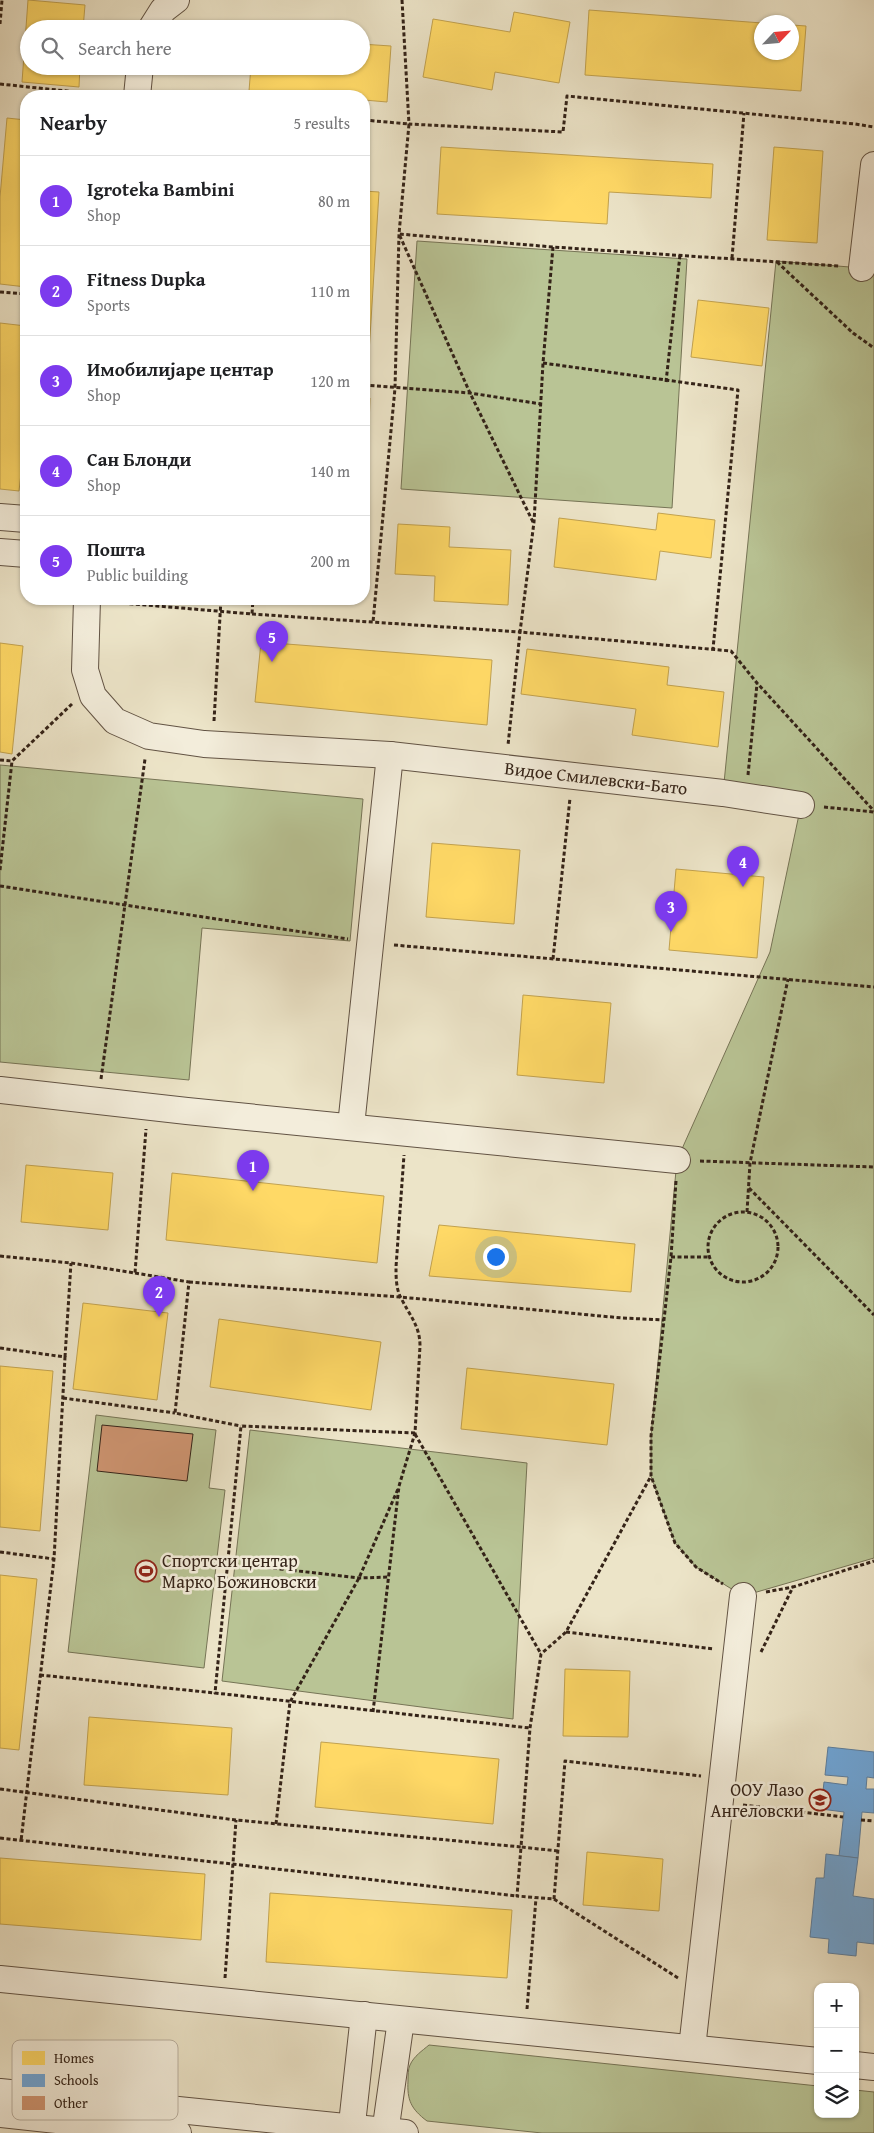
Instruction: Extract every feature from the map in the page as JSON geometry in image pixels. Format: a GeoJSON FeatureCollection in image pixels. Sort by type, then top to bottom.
{"type":"FeatureCollection","features":[{"type":"Feature","properties":{"kind":"street"},"geometry":{"type":"LineString","coordinates":[[157,20],[163,10],[176,0]]}},
{"type":"Feature","properties":{"kind":"street"},"geometry":{"type":"LineString","coordinates":[[138,90],[139,75]]}},
{"type":"Feature","properties":{"kind":"street"},"geometry":{"type":"LineString","coordinates":[[862,268],[874,165]]}},
{"type":"Feature","properties":{"kind":"street"},"geometry":{"type":"LineString","coordinates":[[0,517],[20,519]]}},
{"type":"Feature","properties":{"kind":"street"},"geometry":{"type":"LineString","coordinates":[[0,552],[20,554]]}},
{"type":"Feature","properties":{"kind":"street"},"geometry":{"type":"LineString","coordinates":[[87,605],[85,670],[90,687]]}},
{"type":"Feature","properties":{"kind":"street","name":"Видое Смилевски-Бато"},"geometry":{"type":"LineString","coordinates":[[90,687],[93,696],[115,721],[148,736],[212,744],[390,755],[746,796],[801,805]]}},
{"type":"Feature","properties":{"kind":"street"},"geometry":{"type":"LineString","coordinates":[[351,1126],[361,959],[390,755]]}},
{"type":"Feature","properties":{"kind":"street"},"geometry":{"type":"LineString","coordinates":[[0,1090],[147,1106],[201,1108],[405,1132],[677,1160]]}},
{"type":"Feature","properties":{"kind":"street"},"geometry":{"type":"LineString","coordinates":[[692,2048],[743,1596]]}},
{"type":"Feature","properties":{"kind":"street"},"geometry":{"type":"LineString","coordinates":[[0,1979],[814,2061]]}},
{"type":"Feature","properties":{"kind":"street"},"geometry":{"type":"LineString","coordinates":[[351,2130],[364,2015]]}},
{"type":"Feature","properties":{"kind":"street"},"geometry":{"type":"LineString","coordinates":[[178,2111],[351,2130],[392,2132],[401,2020]]}},
{"type":"Feature","properties":{"kind":"street"},"geometry":{"type":"LineString","coordinates":[[859,2065],[874,2066]]}},
{"type":"Feature","properties":{"kind":"street"},"geometry":{"type":"LineString","coordinates":[[0,2114],[12,2119]]}},
{"type":"Feature","properties":{"kind":"street"},"geometry":{"type":"LineString","coordinates":[[14,2120],[28,2126],[178,2133]]}},
{"type":"Feature","properties":{"kind":"path"},"geometry":{"type":"LineString","coordinates":[[0,24],[2,0]]}},
{"type":"Feature","properties":{"kind":"path"},"geometry":{"type":"LineString","coordinates":[[373,622],[395,388],[399,234],[409,124],[402,0]]}},
{"type":"Feature","properties":{"kind":"path"},"geometry":{"type":"LineString","coordinates":[[0,84],[59,90]]}},
{"type":"Feature","properties":{"kind":"path"},"geometry":{"type":"LineString","coordinates":[[370,121],[563,132],[567,96],[874,127]]}},
{"type":"Feature","properties":{"kind":"path"},"geometry":{"type":"LineString","coordinates":[[732,258],[744,113]]}},
{"type":"Feature","properties":{"kind":"path"},"geometry":{"type":"LineString","coordinates":[[399,234],[553,247],[862,268]]}},
{"type":"Feature","properties":{"kind":"path"},"geometry":{"type":"LineString","coordinates":[[399,234],[470,393],[534,522]]}},
{"type":"Feature","properties":{"kind":"path"},"geometry":{"type":"LineString","coordinates":[[506,768],[534,522],[543,363],[553,247]]}},
{"type":"Feature","properties":{"kind":"path"},"geometry":{"type":"LineString","coordinates":[[666,382],[680,255]]}},
{"type":"Feature","properties":{"kind":"path"},"geometry":{"type":"LineString","coordinates":[[776,261],[853,333],[874,348]]}},
{"type":"Feature","properties":{"kind":"path"},"geometry":{"type":"LineString","coordinates":[[0,292],[20,294]]}},
{"type":"Feature","properties":{"kind":"path"},"geometry":{"type":"LineString","coordinates":[[543,363],[666,382],[738,390],[713,649]]}},
{"type":"Feature","properties":{"kind":"path"},"geometry":{"type":"LineString","coordinates":[[370,386],[470,393],[541,404]]}},
{"type":"Feature","properties":{"kind":"path"},"geometry":{"type":"LineString","coordinates":[[142,605],[520,632],[731,651],[757,684],[874,811]]}},
{"type":"Feature","properties":{"kind":"path"},"geometry":{"type":"LineString","coordinates":[[212,744],[221,605]]}},
{"type":"Feature","properties":{"kind":"path"},"geometry":{"type":"LineString","coordinates":[[252,614],[253,605]]}},
{"type":"Feature","properties":{"kind":"path"},"geometry":{"type":"LineString","coordinates":[[746,796],[757,684]]}},
{"type":"Feature","properties":{"kind":"path"},"geometry":{"type":"LineString","coordinates":[[0,870],[12,761],[90,687]]}},
{"type":"Feature","properties":{"kind":"path"},"geometry":{"type":"LineString","coordinates":[[98,1100],[123,906],[148,736]]}},
{"type":"Feature","properties":{"kind":"path"},"geometry":{"type":"LineString","coordinates":[[0,760],[12,761]]}},
{"type":"Feature","properties":{"kind":"path"},"geometry":{"type":"LineString","coordinates":[[553,959],[572,776]]}},
{"type":"Feature","properties":{"kind":"path"},"geometry":{"type":"LineString","coordinates":[[801,805],[874,811]]}},
{"type":"Feature","properties":{"kind":"path"},"geometry":{"type":"LineString","coordinates":[[0,886],[123,906],[361,959],[553,959],[874,987]]}},
{"type":"Feature","properties":{"kind":"path"},"geometry":{"type":"LineString","coordinates":[[746,1212],[750,1163],[788,979]]}},
{"type":"Feature","properties":{"kind":"path"},"geometry":{"type":"LineString","coordinates":[[135,1273],[147,1106]]}},
{"type":"Feature","properties":{"kind":"path"},"geometry":{"type":"LineString","coordinates":[[276,1824],[290,1702],[359,1578],[399,1486],[414,1433],[420,1335],[417,1324],[400,1297],[396,1267],[405,1132]]}},
{"type":"Feature","properties":{"kind":"path"},"geometry":{"type":"LineString","coordinates":[[874,1167],[677,1160],[670,1257],[652,1436],[651,1476],[675,1543],[696,1567],[743,1596],[793,1587],[874,1561]]}},
{"type":"Feature","properties":{"kind":"path"},"geometry":{"type":"LineString","coordinates":[[748,1188],[874,1315]]}},
{"type":"Feature","properties":{"kind":"path"},"geometry":{"type":"LineString","coordinates":[[738,1212],[746,1212],[758,1215],[769,1222],[778,1240],[779,1250],[776,1262],[770,1270],[756,1280],[738,1282],[726,1279],[715,1268],[709,1257],[708,1244],[711,1232],[724,1217],[738,1212]]}},
{"type":"Feature","properties":{"kind":"path"},"geometry":{"type":"LineString","coordinates":[[0,1256],[71,1263],[189,1282],[400,1297],[622,1318],[664,1320]]}},
{"type":"Feature","properties":{"kind":"path"},"geometry":{"type":"LineString","coordinates":[[670,1257],[709,1257]]}},
{"type":"Feature","properties":{"kind":"path"},"geometry":{"type":"LineString","coordinates":[[21,1841],[54,1559],[71,1263]]}},
{"type":"Feature","properties":{"kind":"path"},"geometry":{"type":"LineString","coordinates":[[175,1414],[189,1282]]}},
{"type":"Feature","properties":{"kind":"path"},"geometry":{"type":"LineString","coordinates":[[0,1348],[65,1357]]}},
{"type":"Feature","properties":{"kind":"path"},"geometry":{"type":"LineString","coordinates":[[63,1398],[175,1414],[241,1426],[414,1433]]}},
{"type":"Feature","properties":{"kind":"path"},"geometry":{"type":"LineString","coordinates":[[215,1693],[241,1426]]}},
{"type":"Feature","properties":{"kind":"path"},"geometry":{"type":"LineString","coordinates":[[414,1433],[541,1654],[530,1728],[517,1896]]}},
{"type":"Feature","properties":{"kind":"path"},"geometry":{"type":"LineString","coordinates":[[541,1654],[566,1632],[651,1476]]}},
{"type":"Feature","properties":{"kind":"path"},"geometry":{"type":"LineString","coordinates":[[373,1712],[399,1486]]}},
{"type":"Feature","properties":{"kind":"path"},"geometry":{"type":"LineString","coordinates":[[0,1552],[54,1559]]}},
{"type":"Feature","properties":{"kind":"path"},"geometry":{"type":"LineString","coordinates":[[228,1563],[359,1578],[389,1577]]}},
{"type":"Feature","properties":{"kind":"path"},"geometry":{"type":"LineString","coordinates":[[566,1632],[760,1654],[793,1587]]}},
{"type":"Feature","properties":{"kind":"path"},"geometry":{"type":"LineString","coordinates":[[40,1675],[530,1728]]}},
{"type":"Feature","properties":{"kind":"path"},"geometry":{"type":"LineString","coordinates":[[554,1899],[564,1761],[721,1790],[844,1817]]}},
{"type":"Feature","properties":{"kind":"path"},"geometry":{"type":"LineString","coordinates":[[0,1789],[236,1820],[558,1851]]}},
{"type":"Feature","properties":{"kind":"path"},"geometry":{"type":"LineString","coordinates":[[223,2001],[236,1820]]}},
{"type":"Feature","properties":{"kind":"path"},"geometry":{"type":"LineString","coordinates":[[861,1820],[874,1821]]}},
{"type":"Feature","properties":{"kind":"path"},"geometry":{"type":"LineString","coordinates":[[0,1838],[554,1899],[699,1991]]}},
{"type":"Feature","properties":{"kind":"path"},"geometry":{"type":"LineString","coordinates":[[525,2032],[536,1898]]}},
{"type":"Feature","properties":{"kind":"green space"},"geometry":{"type":"Polygon","coordinates":[[[874,165],[874,1558],[743,1596],[696,1567],[675,1543],[651,1476],[651,1436],[677,1160],[770,952],[801,805],[723,793],[776,261],[862,268],[874,165]]]}},
{"type":"Feature","properties":{"kind":"green space"},"geometry":{"type":"Polygon","coordinates":[[[417,241],[687,259],[672,508],[401,489],[417,241]]]}},
{"type":"Feature","properties":{"kind":"green space"},"geometry":{"type":"Polygon","coordinates":[[[0,765],[363,799],[350,941],[202,928],[189,1080],[0,1062],[0,765]]]}},
{"type":"Feature","properties":{"kind":"green space","name":"Спортски центар Марко Божиновски"},"geometry":{"type":"Polygon","coordinates":[[[96,1415],[216,1430],[209,1488],[225,1490],[204,1668],[68,1652],[96,1415]]]}},
{"type":"Feature","properties":{"kind":"green space"},"geometry":{"type":"Polygon","coordinates":[[[250,1430],[527,1463],[513,1719],[222,1681],[250,1430]]]}},
{"type":"Feature","properties":{"kind":"green space"},"geometry":{"type":"Polygon","coordinates":[[[429,2045],[814,2086],[814,2118],[859,2118],[859,2090],[874,2092],[874,2133],[542,2133],[427,2121],[411,2104],[408,2094],[409,2068],[418,2054],[429,2045]]]}},
{"type":"Feature","properties":{"kind":"building: Homes"},"geometry":{"type":"Polygon","coordinates":[[[28,0],[85,5],[84,20],[27,20],[28,0]]]}},
{"type":"Feature","properties":{"kind":"building: Homes"},"geometry":{"type":"Polygon","coordinates":[[[589,10],[754,22],[754,60],[799,60],[799,26],[806,26],[801,91],[585,75],[589,10]]]}},
{"type":"Feature","properties":{"kind":"building: Homes"},"geometry":{"type":"Polygon","coordinates":[[[514,12],[570,22],[559,83],[495,72],[492,90],[423,77],[433,19],[510,32],[514,12]]]}},
{"type":"Feature","properties":{"kind":"building: Homes"},"geometry":{"type":"Polygon","coordinates":[[[370,45],[391,46],[387,102],[370,101],[370,90],[249,90],[250,75],[370,75],[370,45]]]}},
{"type":"Feature","properties":{"kind":"building: Homes"},"geometry":{"type":"Polygon","coordinates":[[[23,75],[80,75],[79,87],[22,82],[23,75]]]}},
{"type":"Feature","properties":{"kind":"building: Homes"},"geometry":{"type":"Polygon","coordinates":[[[7,118],[20,119],[20,286],[0,284],[0,197],[7,118]]]}},
{"type":"Feature","properties":{"kind":"building: Homes"},"geometry":{"type":"Polygon","coordinates":[[[441,147],[713,164],[711,198],[609,192],[607,224],[437,214],[441,147]]]}},
{"type":"Feature","properties":{"kind":"building: Homes"},"geometry":{"type":"Polygon","coordinates":[[[774,147],[823,151],[817,243],[767,240],[774,147]]]}},
{"type":"Feature","properties":{"kind":"building: Homes"},"geometry":{"type":"Polygon","coordinates":[[[370,191],[379,192],[370,337],[370,191]]]}},
{"type":"Feature","properties":{"kind":"building: Homes"},"geometry":{"type":"Polygon","coordinates":[[[698,300],[769,308],[762,366],[691,357],[698,300]]]}},
{"type":"Feature","properties":{"kind":"building: Homes"},"geometry":{"type":"Polygon","coordinates":[[[0,323],[20,325],[20,482],[19,491],[0,489],[0,323]]]}},
{"type":"Feature","properties":{"kind":"building: Homes"},"geometry":{"type":"Polygon","coordinates":[[[658,513],[715,520],[711,558],[660,551],[656,580],[554,567],[559,518],[656,530],[658,513]]]}},
{"type":"Feature","properties":{"kind":"building: Homes"},"geometry":{"type":"Polygon","coordinates":[[[398,524],[450,527],[449,547],[511,550],[508,605],[434,601],[435,576],[395,574],[398,524]]]}},
{"type":"Feature","properties":{"kind":"building: Homes"},"geometry":{"type":"Polygon","coordinates":[[[261,642],[492,660],[487,725],[255,702],[261,642]]]}},
{"type":"Feature","properties":{"kind":"building: Homes"},"geometry":{"type":"Polygon","coordinates":[[[0,643],[23,646],[12,754],[0,752],[0,643]]]}},
{"type":"Feature","properties":{"kind":"building: Homes"},"geometry":{"type":"Polygon","coordinates":[[[527,649],[669,667],[667,685],[724,692],[718,747],[632,735],[636,709],[521,694],[527,649]]]}},
{"type":"Feature","properties":{"kind":"building: Homes"},"geometry":{"type":"Polygon","coordinates":[[[432,843],[520,850],[514,924],[426,917],[432,843]]]}},
{"type":"Feature","properties":{"kind":"building: Homes"},"geometry":{"type":"Polygon","coordinates":[[[676,869],[764,877],[757,958],[669,950],[676,869]]]}},
{"type":"Feature","properties":{"kind":"building: Homes"},"geometry":{"type":"Polygon","coordinates":[[[523,995],[611,1003],[604,1083],[517,1075],[523,995]]]}},
{"type":"Feature","properties":{"kind":"building: Homes"},"geometry":{"type":"Polygon","coordinates":[[[26,1165],[113,1173],[108,1230],[21,1222],[26,1165]]]}},
{"type":"Feature","properties":{"kind":"building: Homes"},"geometry":{"type":"Polygon","coordinates":[[[172,1173],[384,1196],[377,1263],[166,1240],[172,1173]]]}},
{"type":"Feature","properties":{"kind":"building: Homes"},"geometry":{"type":"Polygon","coordinates":[[[439,1225],[635,1244],[631,1292],[429,1276],[439,1225]]]}},
{"type":"Feature","properties":{"kind":"building: Homes"},"geometry":{"type":"Polygon","coordinates":[[[83,1303],[168,1313],[157,1400],[73,1389],[83,1303]]]}},
{"type":"Feature","properties":{"kind":"building: Homes"},"geometry":{"type":"Polygon","coordinates":[[[219,1319],[381,1342],[371,1410],[210,1387],[219,1319]]]}},
{"type":"Feature","properties":{"kind":"building: Homes"},"geometry":{"type":"Polygon","coordinates":[[[0,1366],[53,1371],[40,1531],[0,1527],[0,1366]]]}},
{"type":"Feature","properties":{"kind":"building: Homes"},"geometry":{"type":"Polygon","coordinates":[[[467,1368],[614,1384],[607,1445],[461,1429],[467,1368]]]}},
{"type":"Feature","properties":{"kind":"building: Homes"},"geometry":{"type":"Polygon","coordinates":[[[0,1575],[37,1579],[19,1750],[0,1748],[0,1575]]]}},
{"type":"Feature","properties":{"kind":"building: Homes"},"geometry":{"type":"Polygon","coordinates":[[[565,1669],[630,1671],[628,1737],[563,1736],[565,1669]]]}},
{"type":"Feature","properties":{"kind":"building: Homes"},"geometry":{"type":"Polygon","coordinates":[[[89,1717],[232,1728],[228,1795],[84,1785],[89,1717]]]}},
{"type":"Feature","properties":{"kind":"building: Homes"},"geometry":{"type":"Polygon","coordinates":[[[321,1742],[499,1759],[493,1824],[315,1807],[321,1742]]]}},
{"type":"Feature","properties":{"kind":"building: Homes"},"geometry":{"type":"Polygon","coordinates":[[[587,1852],[663,1859],[659,1911],[583,1905],[587,1852]]]}},
{"type":"Feature","properties":{"kind":"building: Homes"},"geometry":{"type":"Polygon","coordinates":[[[0,1858],[205,1874],[201,1940],[0,1924],[0,1858]]]}},
{"type":"Feature","properties":{"kind":"building: Homes"},"geometry":{"type":"Polygon","coordinates":[[[270,1893],[512,1910],[507,1978],[266,1962],[270,1893]]]}},
{"type":"Feature","properties":{"kind":"building: Schools"},"geometry":{"type":"Polygon","coordinates":[[[828,1747],[874,1752],[874,1778],[867,1777],[866,1789],[874,1789],[874,1813],[862,1812],[858,1858],[839,1856],[844,1812],[821,1809],[824,1782],[847,1785],[848,1777],[825,1775],[828,1747]]]}},
{"type":"Feature","properties":{"kind":"building: Schools"},"geometry":{"type":"Polygon","coordinates":[[[826,1854],[858,1858],[853,1896],[874,1899],[874,1944],[857,1942],[856,1956],[828,1953],[829,1939],[810,1937],[816,1878],[824,1878],[826,1854]]]}},
{"type":"Feature","properties":{"kind":"building: Other"},"geometry":{"type":"Polygon","coordinates":[[[102,1425],[193,1434],[187,1481],[97,1471],[102,1425]]]}},
{"type":"Feature","properties":{"kind":"place","name":"Пошта"},"geometry":{"type":"Point","coordinates":[272,662]}},
{"type":"Feature","properties":{"kind":"place","name":"Сан Блонди"},"geometry":{"type":"Point","coordinates":[743,887]}},
{"type":"Feature","properties":{"kind":"place","name":"Имобилијаре центар"},"geometry":{"type":"Point","coordinates":[671,932]}},
{"type":"Feature","properties":{"kind":"place","name":"Igroteka Bambini"},"geometry":{"type":"Point","coordinates":[253,1191]}},
{"type":"Feature","properties":{"kind":"place","name":"Fitness Dupka"},"geometry":{"type":"Point","coordinates":[159,1317]}},
{"type":"Feature","properties":{"kind":"place","name":"Спортски центар Марко Божиновски"},"geometry":{"type":"Point","coordinates":[146,1571]}},
{"type":"Feature","properties":{"kind":"place","name":"ООУ Лазо Ангеловски"},"geometry":{"type":"Point","coordinates":[820,1800]}}]}
